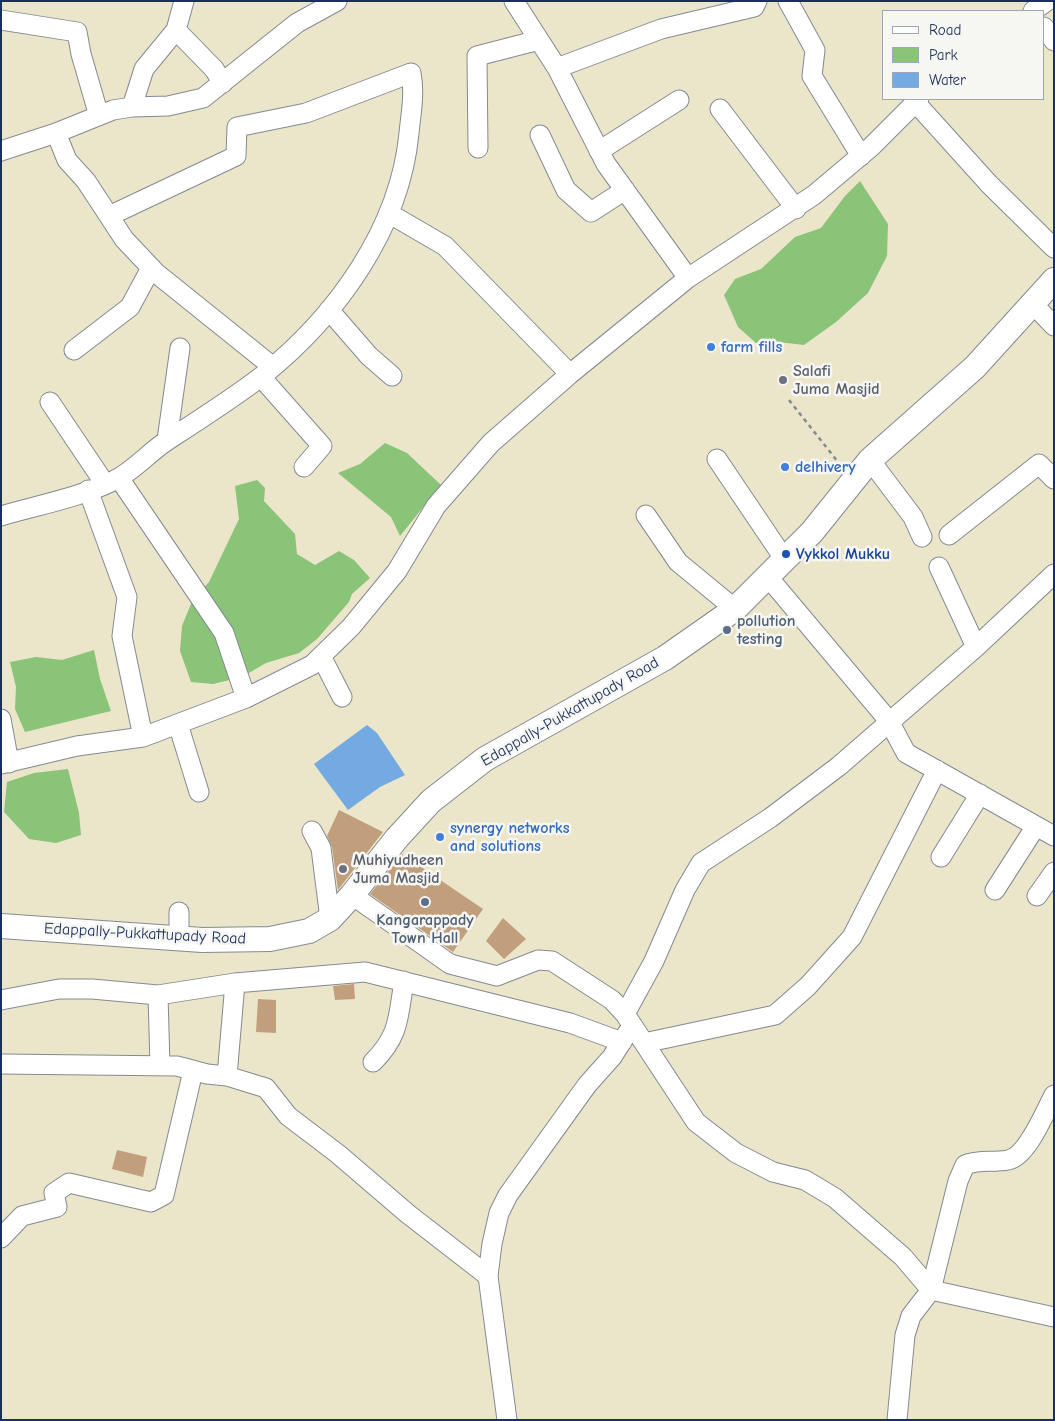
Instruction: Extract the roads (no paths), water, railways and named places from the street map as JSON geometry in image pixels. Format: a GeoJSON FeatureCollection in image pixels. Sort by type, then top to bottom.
{"type":"FeatureCollection","features":[{"type":"Feature","properties":{"kind":"main road","name":"Edappally-Pukkattupady Road"},"geometry":{"type":"LineString","coordinates":[[1,926],[179,938],[270,939],[309,931],[330,919],[352,895],[397,838],[431,801],[485,758],[665,658],[735,609],[812,532],[870,460],[975,367],[1054,280]]}},
{"type":"Feature","properties":{"kind":"street"},"geometry":{"type":"LineString","coordinates":[[132,107],[144,69],[176,30],[184,1]]}},
{"type":"Feature","properties":{"kind":"street"},"geometry":{"type":"LineString","coordinates":[[1,151],[56,133],[98,116],[132,107],[168,106],[203,98],[297,23],[337,1]]}},
{"type":"Feature","properties":{"kind":"street"},"geometry":{"type":"LineString","coordinates":[[514,1],[557,68],[599,151],[624,190],[688,278]]}},
{"type":"Feature","properties":{"kind":"street"},"geometry":{"type":"LineString","coordinates":[[557,68],[661,29],[754,7],[757,1]]}},
{"type":"Feature","properties":{"kind":"street"},"geometry":{"type":"LineString","coordinates":[[788,1],[816,50],[812,76],[861,156]]}},
{"type":"Feature","properties":{"kind":"street"},"geometry":{"type":"LineString","coordinates":[[1034,10],[1047,1]]}},
{"type":"Feature","properties":{"kind":"street"},"geometry":{"type":"LineString","coordinates":[[1,20],[77,32],[98,116]]}},
{"type":"Feature","properties":{"kind":"street"},"geometry":{"type":"LineString","coordinates":[[1045,28],[1054,41]]}},
{"type":"Feature","properties":{"kind":"street"},"geometry":{"type":"LineString","coordinates":[[176,30],[214,69],[223,83]]}},
{"type":"Feature","properties":{"kind":"street"},"geometry":{"type":"LineString","coordinates":[[478,148],[478,56],[539,40]]}},
{"type":"Feature","properties":{"kind":"street"},"geometry":{"type":"LineString","coordinates":[[1,516],[104,484],[267,372],[302,340],[329,310],[364,260],[390,214],[407,160],[414,86],[411,73],[306,113],[237,127],[236,156],[109,216]]}},
{"type":"Feature","properties":{"kind":"street"},"geometry":{"type":"LineString","coordinates":[[599,151],[679,100]]}},
{"type":"Feature","properties":{"kind":"street"},"geometry":{"type":"LineString","coordinates":[[1,719],[5,764],[77,746],[143,737],[246,698],[312,665],[351,626],[397,570],[436,506],[491,443],[570,374],[688,278],[796,209],[861,156],[917,101],[989,184],[1054,248]]}},
{"type":"Feature","properties":{"kind":"street"},"geometry":{"type":"LineString","coordinates":[[720,110],[796,209]]}},
{"type":"Feature","properties":{"kind":"street"},"geometry":{"type":"LineString","coordinates":[[56,133],[67,160],[86,181],[124,239],[151,268],[267,372],[322,446],[304,467]]}},
{"type":"Feature","properties":{"kind":"street"},"geometry":{"type":"LineString","coordinates":[[540,135],[566,190],[591,212],[624,190]]}},
{"type":"Feature","properties":{"kind":"street"},"geometry":{"type":"LineString","coordinates":[[390,214],[445,246],[570,374]]}},
{"type":"Feature","properties":{"kind":"street"},"geometry":{"type":"LineString","coordinates":[[74,350],[130,307],[151,268]]}},
{"type":"Feature","properties":{"kind":"street"},"geometry":{"type":"LineString","coordinates":[[1032,303],[1054,326]]}},
{"type":"Feature","properties":{"kind":"street"},"geometry":{"type":"LineString","coordinates":[[329,310],[369,356],[392,376]]}},
{"type":"Feature","properties":{"kind":"street"},"geometry":{"type":"LineString","coordinates":[[167,440],[180,348]]}},
{"type":"Feature","properties":{"kind":"street"},"geometry":{"type":"LineString","coordinates":[[50,402],[104,484],[224,633],[246,698]]}},
{"type":"Feature","properties":{"kind":"street"},"geometry":{"type":"LineString","coordinates":[[717,459],[785,560]]}},
{"type":"Feature","properties":{"kind":"street"},"geometry":{"type":"LineString","coordinates":[[870,460],[913,517],[922,536]]}},
{"type":"Feature","properties":{"kind":"street"},"geometry":{"type":"LineString","coordinates":[[949,534],[1039,464],[1054,479]]}},
{"type":"Feature","properties":{"kind":"street"},"geometry":{"type":"LineString","coordinates":[[104,484],[127,598],[122,636],[143,737]]}},
{"type":"Feature","properties":{"kind":"street"},"geometry":{"type":"LineString","coordinates":[[646,516],[678,562],[735,609]]}},
{"type":"Feature","properties":{"kind":"street"},"geometry":{"type":"LineString","coordinates":[[939,567],[976,647]]}},
{"type":"Feature","properties":{"kind":"street"},"geometry":{"type":"LineString","coordinates":[[507,1420],[488,1276],[492,1244],[499,1213],[508,1195],[587,1085],[612,1057],[622,1042],[629,1020],[689,882],[701,864],[770,818],[839,766],[976,647],[1054,574]]}},
{"type":"Feature","properties":{"kind":"street"},"geometry":{"type":"LineString","coordinates":[[768,577],[889,721],[906,753],[1054,836]]}},
{"type":"Feature","properties":{"kind":"street"},"geometry":{"type":"LineString","coordinates":[[321,656],[342,697]]}},
{"type":"Feature","properties":{"kind":"street"},"geometry":{"type":"LineString","coordinates":[[178,724],[199,792]]}},
{"type":"Feature","properties":{"kind":"street"},"geometry":{"type":"LineString","coordinates":[[644,1043],[775,1015],[808,986],[852,937],[936,770]]}},
{"type":"Feature","properties":{"kind":"street"},"geometry":{"type":"LineString","coordinates":[[940,857],[980,794]]}},
{"type":"Feature","properties":{"kind":"street"},"geometry":{"type":"LineString","coordinates":[[995,890],[1036,826]]}},
{"type":"Feature","properties":{"kind":"street"},"geometry":{"type":"LineString","coordinates":[[312,831],[321,848],[330,919]]}},
{"type":"Feature","properties":{"kind":"street"},"geometry":{"type":"LineString","coordinates":[[1037,896],[1054,872]]}},
{"type":"Feature","properties":{"kind":"street"},"geometry":{"type":"LineString","coordinates":[[352,895],[450,964],[497,976],[538,960],[552,961],[612,1000],[629,1020],[696,1122],[736,1153],[773,1172],[806,1180],[835,1198],[903,1257],[931,1290],[1054,1317]]}},
{"type":"Feature","properties":{"kind":"street"},"geometry":{"type":"LineString","coordinates":[[179,912],[179,938]]}},
{"type":"Feature","properties":{"kind":"street"},"geometry":{"type":"LineString","coordinates":[[1,1000],[59,989],[92,989],[158,995],[235,983],[365,972],[570,1023],[622,1042]]}},
{"type":"Feature","properties":{"kind":"street"},"geometry":{"type":"LineString","coordinates":[[373,1062],[389,1046],[398,1023],[404,981]]}},
{"type":"Feature","properties":{"kind":"street"},"geometry":{"type":"LineString","coordinates":[[227,1076],[235,983]]}},
{"type":"Feature","properties":{"kind":"street"},"geometry":{"type":"LineString","coordinates":[[158,995],[160,1066]]}},
{"type":"Feature","properties":{"kind":"street"},"geometry":{"type":"LineString","coordinates":[[1,1064],[177,1066],[193,1071],[227,1076],[266,1088],[288,1116],[338,1154],[408,1214],[488,1276]]}},
{"type":"Feature","properties":{"kind":"street"},"geometry":{"type":"LineString","coordinates":[[1,1238],[22,1216],[57,1207],[54,1193],[68,1183],[151,1202],[164,1195],[193,1071]]}},
{"type":"Feature","properties":{"kind":"street"},"geometry":{"type":"LineString","coordinates":[[897,1420],[905,1335],[911,1316],[931,1290],[958,1181],[965,1165],[975,1162],[1009,1160],[1018,1157],[1027,1146],[1054,1095]]}},
{"type":"Feature","properties":{"kind":"water"},"geometry":{"type":"Polygon","coordinates":[[[367,725],[377,733],[405,775],[380,787],[348,810],[314,764],[367,725]]]}},
{"type":"Feature","properties":{"kind":"place","name":"farm fills"},"geometry":{"type":"Point","coordinates":[711,347]}},
{"type":"Feature","properties":{"kind":"place","name":"Salafi Juma Masjid"},"geometry":{"type":"Point","coordinates":[783,380]}},
{"type":"Feature","properties":{"kind":"place","name":"delhivery"},"geometry":{"type":"Point","coordinates":[785,467]}},
{"type":"Feature","properties":{"kind":"place","name":"Vykkol Mukku"},"geometry":{"type":"Point","coordinates":[786,554]}},
{"type":"Feature","properties":{"kind":"place","name":"pollution testing"},"geometry":{"type":"Point","coordinates":[727,630]}},
{"type":"Feature","properties":{"kind":"place","name":"synergy networks and solutions"},"geometry":{"type":"Point","coordinates":[440,837]}},
{"type":"Feature","properties":{"kind":"place","name":"Muhiyudheen Juma Masjid"},"geometry":{"type":"Point","coordinates":[343,869]}},
{"type":"Feature","properties":{"kind":"place","name":"Kangarappady Town Hall"},"geometry":{"type":"Point","coordinates":[425,902]}}]}
